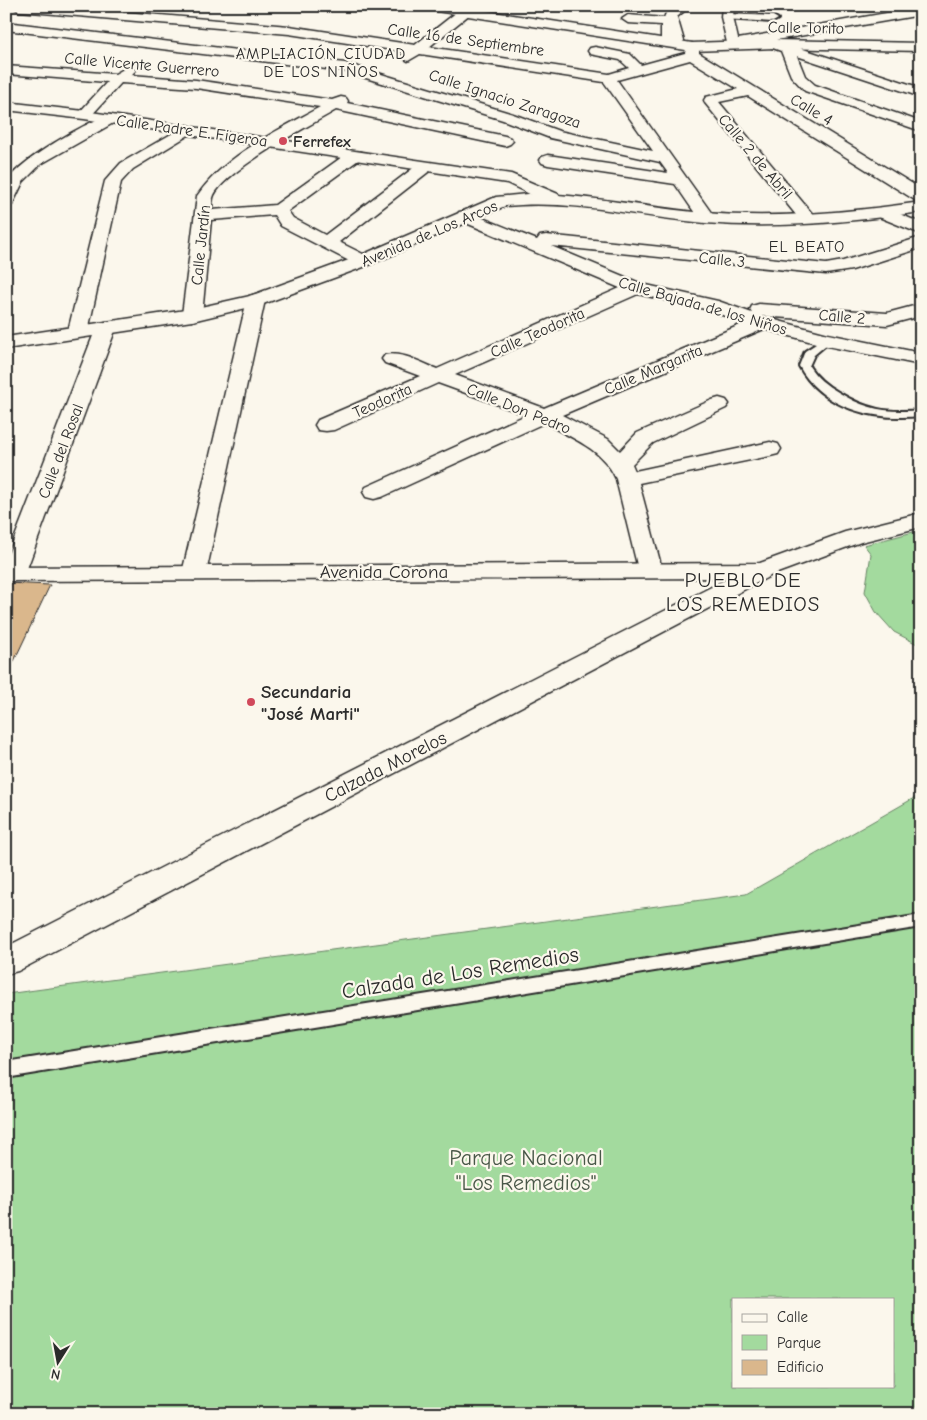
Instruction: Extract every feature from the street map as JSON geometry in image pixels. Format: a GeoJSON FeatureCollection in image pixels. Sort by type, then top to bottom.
{"type":"FeatureCollection","features":[{"type":"Feature","properties":{"kind":"street"},"geometry":{"type":"LineString","coordinates":[[6,14],[19,6]]}},
{"type":"Feature","properties":{"kind":"street","name":"Calle 16 de Septiembre"},"geometry":{"type":"LineString","coordinates":[[19,6],[289,30],[609,78]]}},
{"type":"Feature","properties":{"kind":"street"},"geometry":{"type":"LineString","coordinates":[[59,47],[86,35],[125,6]]}},
{"type":"Feature","properties":{"kind":"street"},"geometry":{"type":"LineString","coordinates":[[430,6],[682,47]]}},
{"type":"Feature","properties":{"kind":"street"},"geometry":{"type":"LineString","coordinates":[[682,47],[670,16],[684,6]]}},
{"type":"Feature","properties":{"kind":"street"},"geometry":{"type":"LineString","coordinates":[[773,19],[728,12],[733,44],[909,10],[921,11]]}},
{"type":"Feature","properties":{"kind":"street","name":"Calle Jardín"},"geometry":{"type":"LineString","coordinates":[[192,315],[205,196],[212,183],[272,142],[381,77],[466,11]]}},
{"type":"Feature","properties":{"kind":"street"},"geometry":{"type":"LineString","coordinates":[[260,56],[300,19]]}},
{"type":"Feature","properties":{"kind":"street"},"geometry":{"type":"LineString","coordinates":[[628,19],[667,22],[682,47]]}},
{"type":"Feature","properties":{"kind":"street","name":"Calle Ignacio Zaragoza"},"geometry":{"type":"LineString","coordinates":[[6,26],[323,63],[381,77],[508,117],[555,135],[666,159]]}},
{"type":"Feature","properties":{"kind":"street"},"geometry":{"type":"LineString","coordinates":[[84,115],[118,78],[164,44]]}},
{"type":"Feature","properties":{"kind":"street","name":"Calle Torito"},"geometry":{"type":"LineString","coordinates":[[682,47],[733,44],[921,47]]}},
{"type":"Feature","properties":{"kind":"street"},"geometry":{"type":"LineString","coordinates":[[781,46],[921,93]]}},
{"type":"Feature","properties":{"kind":"street"},"geometry":{"type":"LineString","coordinates":[[781,46],[802,84],[921,127]]}},
{"type":"Feature","properties":{"kind":"street"},"geometry":{"type":"LineString","coordinates":[[682,47],[638,70],[609,78],[707,218]]}},
{"type":"Feature","properties":{"kind":"street","name":"Calle 4"},"geometry":{"type":"LineString","coordinates":[[682,47],[749,91],[921,196]]}},
{"type":"Feature","properties":{"kind":"street"},"geometry":{"type":"LineString","coordinates":[[595,51],[625,57],[638,70]]}},
{"type":"Feature","properties":{"kind":"street"},"geometry":{"type":"LineString","coordinates":[[6,70],[33,58]]}},
{"type":"Feature","properties":{"kind":"street","name":"Calle Vicente Guerrero"},"geometry":{"type":"LineString","coordinates":[[6,70],[196,84],[334,105],[505,142]]}},
{"type":"Feature","properties":{"kind":"street","name":"Calle 2 de Abril"},"geometry":{"type":"LineString","coordinates":[[749,91],[711,100],[807,217]]}},
{"type":"Feature","properties":{"kind":"street","name":"Calle Padre E. Figeroa"},"geometry":{"type":"LineString","coordinates":[[6,106],[110,118],[511,179],[552,198]]}},
{"type":"Feature","properties":{"kind":"street"},"geometry":{"type":"LineString","coordinates":[[6,201],[16,180],[35,161],[110,118]]}},
{"type":"Feature","properties":{"kind":"street"},"geometry":{"type":"LineString","coordinates":[[78,331],[112,181],[127,166],[187,130]]}},
{"type":"Feature","properties":{"kind":"street"},"geometry":{"type":"LineString","coordinates":[[203,216],[279,210],[355,155]]}},
{"type":"Feature","properties":{"kind":"street"},"geometry":{"type":"LineString","coordinates":[[548,160],[680,180]]}},
{"type":"Feature","properties":{"kind":"street"},"geometry":{"type":"LineString","coordinates":[[327,242],[426,166]]}},
{"type":"Feature","properties":{"kind":"street","name":"Avenida de Los Arcos"},"geometry":{"type":"LineString","coordinates":[[6,343],[192,315],[256,300],[363,261],[502,201],[523,198],[552,198],[707,218],[769,219],[885,213],[921,207]]}},
{"type":"Feature","properties":{"kind":"street"},"geometry":{"type":"LineString","coordinates":[[279,210],[287,222],[363,261]]}},
{"type":"Feature","properties":{"kind":"street"},"geometry":{"type":"LineString","coordinates":[[885,213],[921,229]]}},
{"type":"Feature","properties":{"kind":"street","name":"Calle Bajada de los Niños"},"geometry":{"type":"LineString","coordinates":[[465,216],[636,288],[733,311],[762,323],[827,340],[921,359]]}},
{"type":"Feature","properties":{"kind":"street","name":"Calle 3"},"geometry":{"type":"LineString","coordinates":[[520,238],[826,269],[846,266],[921,242]]}},
{"type":"Feature","properties":{"kind":"street","name":"Calle Teodorita"},"geometry":{"type":"LineString","coordinates":[[438,376],[636,288]]}},
{"type":"Feature","properties":{"kind":"street"},"geometry":{"type":"LineString","coordinates":[[194,573],[256,300]]}},
{"type":"Feature","properties":{"kind":"street","name":"Calle 2"},"geometry":{"type":"LineString","coordinates":[[733,311],[781,311],[887,319],[921,310]]}},
{"type":"Feature","properties":{"kind":"street","name":"Calle Margarita"},"geometry":{"type":"LineString","coordinates":[[374,492],[545,415],[762,323]]}},
{"type":"Feature","properties":{"kind":"street","name":"Calle del Rosal"},"geometry":{"type":"LineString","coordinates":[[10,574],[106,328]]}},
{"type":"Feature","properties":{"kind":"street","name":"Calle Don Pedro"},"geometry":{"type":"LineString","coordinates":[[392,359],[545,415],[600,444],[624,471]]}},
{"type":"Feature","properties":{"kind":"street","name":"Teodorita"},"geometry":{"type":"LineString","coordinates":[[326,425],[438,376]]}},
{"type":"Feature","properties":{"kind":"street"},"geometry":{"type":"LineString","coordinates":[[650,569],[624,471],[645,438],[719,404]]}},
{"type":"Feature","properties":{"kind":"street"},"geometry":{"type":"LineString","coordinates":[[624,471],[770,449]]}},
{"type":"Feature","properties":{"kind":"street"},"geometry":{"type":"LineString","coordinates":[[763,570],[853,537],[921,520]]}},
{"type":"Feature","properties":{"kind":"street","name":"Avenida Corona"},"geometry":{"type":"LineString","coordinates":[[10,574],[650,569],[763,570]]}},
{"type":"Feature","properties":{"kind":"street","name":"Calzada Morelos"},"geometry":{"type":"LineString","coordinates":[[6,962],[763,570]]}},
{"type":"Feature","properties":{"kind":"lane"},"geometry":{"type":"LineString","coordinates":[[827,340],[809,353],[804,366],[812,381],[850,406],[864,412],[880,415],[921,413]]}},
{"type":"Feature","properties":{"kind":"lane","name":"Calzada de Los Remedios"},"geometry":{"type":"LineString","coordinates":[[6,1070],[921,921]]}},
{"type":"Feature","properties":{"kind":"green space"},"geometry":{"type":"Polygon","coordinates":[[[921,530],[921,646],[894,632],[876,612],[865,592],[871,554],[864,545],[921,530]]]}},
{"type":"Feature","properties":{"kind":"green space","name":"Parque Nacional \"Los Remedios\""},"geometry":{"type":"Polygon","coordinates":[[[921,794],[921,1414],[6,1414],[6,994],[746,894],[921,794]]]}},
{"type":"Feature","properties":{"kind":"building"},"geometry":{"type":"Polygon","coordinates":[[[6,583],[50,585],[6,678],[6,583]]]}},
{"type":"Feature","properties":{"kind":"place","name":"Ferrefex"},"geometry":{"type":"Point","coordinates":[283,141]}},
{"type":"Feature","properties":{"kind":"place","name":"Secundaria \"José Marti\""},"geometry":{"type":"Point","coordinates":[251,702]}},
{"type":"Feature","properties":{"kind":"district","name":"AMPLIACIÓN CIUDAD DE LOS NIÑOS"},"geometry":{"type":"Point","coordinates":[321,62]}},
{"type":"Feature","properties":{"kind":"district","name":"EL BEATO"},"geometry":{"type":"Point","coordinates":[807,246]}},
{"type":"Feature","properties":{"kind":"district","name":"PUEBLO DE LOS REMEDIOS"},"geometry":{"type":"Point","coordinates":[743,592]}}]}
